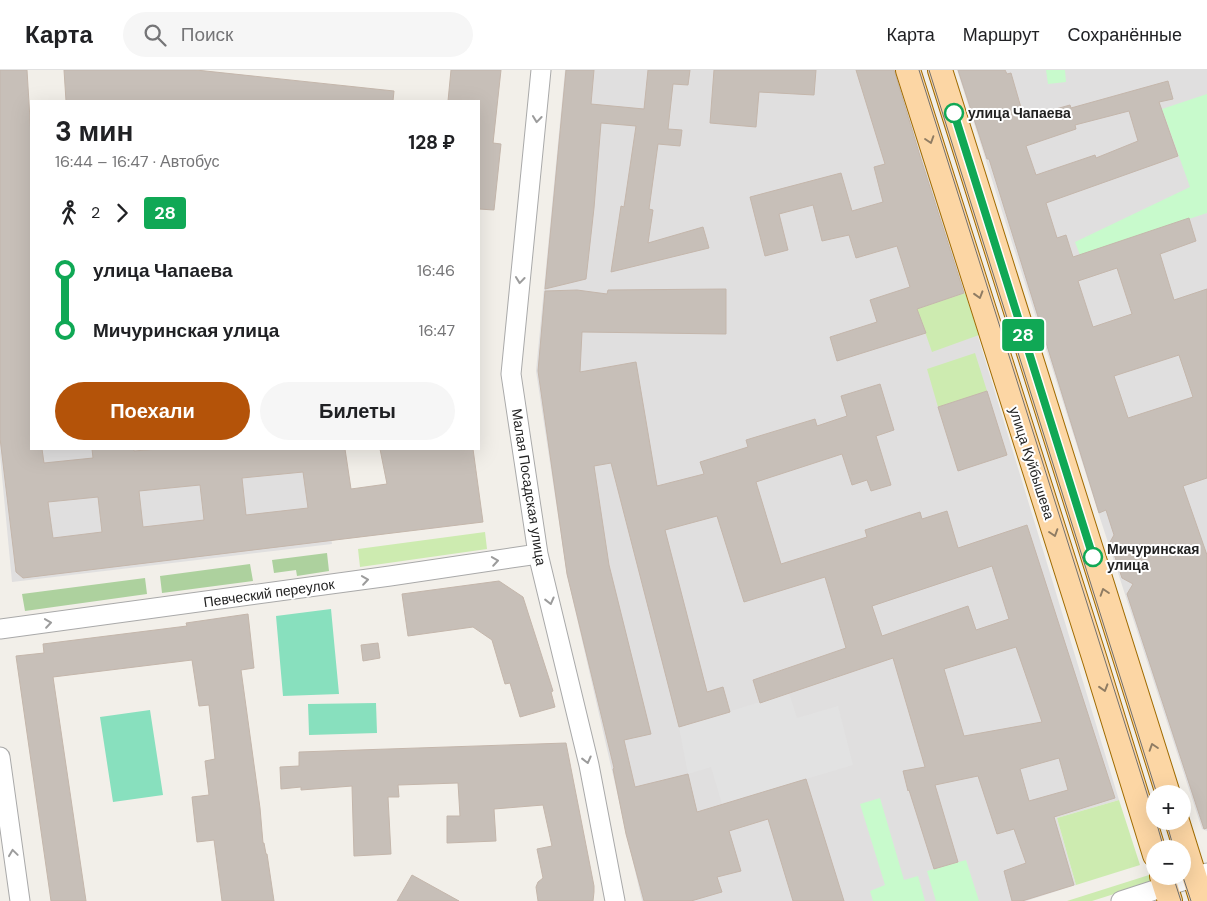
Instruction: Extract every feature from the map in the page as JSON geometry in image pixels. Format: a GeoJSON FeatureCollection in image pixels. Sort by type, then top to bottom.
{"type":"FeatureCollection","features":[{"type":"Feature","properties":{"kind":"main road","name":"улица Куйбышева"},"geometry":{"type":"LineString","coordinates":[[908,70],[1150,840]]}},
{"type":"Feature","properties":{"kind":"main road"},"geometry":{"type":"LineString","coordinates":[[940,70],[1165,785]]}},
{"type":"Feature","properties":{"kind":"main road"},"geometry":{"type":"LineString","coordinates":[[1181,830],[1201,876],[1202,901]]}},
{"type":"Feature","properties":{"kind":"street","name":"Малая Посадская улица"},"geometry":{"type":"LineString","coordinates":[[542,70],[511,374],[538,554],[589,765],[614,900]]}},
{"type":"Feature","properties":{"kind":"street","name":"Певческий переулок"},"geometry":{"type":"LineString","coordinates":[[0,629],[381,578],[538,554]]}},
{"type":"Feature","properties":{"kind":"street"},"geometry":{"type":"LineString","coordinates":[[0,757],[20,901]]}},
{"type":"Feature","properties":{"kind":"street"},"geometry":{"type":"LineString","coordinates":[[1121,901],[1201,876]]}},
{"type":"Feature","properties":{"kind":"shaded area"},"geometry":{"type":"Polygon","coordinates":[[[565,70],[897,70],[1119,800],[1057,818],[1076,885],[1026,901],[642,901],[567,575],[536,371],[565,70]]]}},
{"type":"Feature","properties":{"kind":"shaded area"},"geometry":{"type":"Polygon","coordinates":[[[957,70],[1207,70],[1207,831],[1202,829],[1191,795],[1191,785],[1188,785],[957,70]]]}},
{"type":"Feature","properties":{"kind":"shaded area"},"geometry":{"type":"Polygon","coordinates":[[[30,400],[30,450],[320,450],[332,544],[12,582],[0,455],[0,401],[30,400]]]}},
{"type":"Feature","properties":{"kind":"shaded area"},"geometry":{"type":"Polygon","coordinates":[[[789,693],[797,718],[838,706],[853,765],[722,804],[711,767],[688,774],[679,727],[789,693]]]}},
{"type":"Feature","properties":{"kind":"green space"},"geometry":{"type":"Polygon","coordinates":[[[1046,70],[1065,70],[1066,82],[1048,84],[1046,70]]]}},
{"type":"Feature","properties":{"kind":"green space"},"geometry":{"type":"Polygon","coordinates":[[[1207,94],[1207,213],[1080,255],[1075,242],[1190,187],[1162,109],[1207,94]]]}},
{"type":"Feature","properties":{"kind":"green space"},"geometry":{"type":"Polygon","coordinates":[[[965,293],[979,335],[932,352],[917,309],[965,293]]]}},
{"type":"Feature","properties":{"kind":"green space"},"geometry":{"type":"Polygon","coordinates":[[[975,353],[987,391],[938,407],[927,369],[975,353]]]}},
{"type":"Feature","properties":{"kind":"green space"},"geometry":{"type":"Polygon","coordinates":[[[485,532],[487,549],[360,567],[358,549],[485,532]]]}},
{"type":"Feature","properties":{"kind":"green space"},"geometry":{"type":"Polygon","coordinates":[[[327,553],[329,571],[297,576],[296,570],[274,573],[272,560],[327,553]]]}},
{"type":"Feature","properties":{"kind":"green space"},"geometry":{"type":"Polygon","coordinates":[[[250,564],[253,581],[162,593],[160,576],[250,564]]]}},
{"type":"Feature","properties":{"kind":"green space"},"geometry":{"type":"Polygon","coordinates":[[[145,578],[147,594],[25,611],[22,594],[145,578]]]}},
{"type":"Feature","properties":{"kind":"green space"},"geometry":{"type":"Polygon","coordinates":[[[331,609],[339,694],[283,696],[276,616],[331,609]]]}},
{"type":"Feature","properties":{"kind":"green space"},"geometry":{"type":"Polygon","coordinates":[[[376,703],[377,733],[309,735],[308,704],[376,703]]]}},
{"type":"Feature","properties":{"kind":"green space"},"geometry":{"type":"Polygon","coordinates":[[[150,710],[163,795],[113,802],[100,717],[150,710]]]}},
{"type":"Feature","properties":{"kind":"green space"},"geometry":{"type":"Polygon","coordinates":[[[880,798],[904,880],[918,876],[925,901],[873,901],[870,891],[885,885],[860,804],[880,798]]]}},
{"type":"Feature","properties":{"kind":"green space"},"geometry":{"type":"Polygon","coordinates":[[[1119,800],[1140,865],[1076,885],[1057,818],[1119,800]]]}},
{"type":"Feature","properties":{"kind":"green space"},"geometry":{"type":"Polygon","coordinates":[[[966,860],[979,901],[936,901],[927,871],[966,860]]]}},
{"type":"Feature","properties":{"kind":"green space"},"geometry":{"type":"Polygon","coordinates":[[[1146,876],[1146,884],[1092,901],[1067,901],[1146,876]]]}},
{"type":"Feature","properties":{"kind":"building"},"geometry":{"type":"Polygon","coordinates":[[[0,70],[27,70],[30,120],[30,450],[42,450],[44,463],[93,458],[92,450],[345,450],[351,489],[387,484],[380,450],[473,450],[483,522],[23,578],[16,572],[0,438],[0,70]],[[303,472],[242,478],[246,515],[308,508],[303,472]],[[200,485],[139,491],[143,527],[204,520],[200,485]],[[98,497],[48,502],[53,538],[102,532],[98,497]]]}},
{"type":"Feature","properties":{"kind":"building"},"geometry":{"type":"Polygon","coordinates":[[[64,70],[196,70],[394,91],[393,100],[66,100],[64,70]]]}},
{"type":"Feature","properties":{"kind":"building"},"geometry":{"type":"Polygon","coordinates":[[[451,70],[501,70],[493,143],[501,144],[494,210],[480,209],[480,100],[448,100],[451,70]]]}},
{"type":"Feature","properties":{"kind":"building"},"geometry":{"type":"Polygon","coordinates":[[[566,70],[594,70],[591,104],[644,109],[648,70],[690,70],[688,85],[673,84],[668,129],[682,130],[680,146],[658,144],[649,209],[653,210],[648,243],[703,227],[709,248],[611,272],[621,206],[624,207],[636,126],[601,123],[586,279],[545,289],[566,70]]]}},
{"type":"Feature","properties":{"kind":"building"},"geometry":{"type":"Polygon","coordinates":[[[714,70],[816,70],[814,95],[759,92],[756,127],[710,123],[714,70]]]}},
{"type":"Feature","properties":{"kind":"building"},"geometry":{"type":"Polygon","coordinates":[[[856,70],[894,70],[964,293],[917,309],[926,333],[837,361],[830,337],[877,322],[870,300],[910,287],[897,246],[856,258],[849,235],[822,241],[813,205],[779,214],[788,250],[765,256],[750,197],[841,173],[852,211],[883,202],[874,167],[885,164],[856,70]]]}},
{"type":"Feature","properties":{"kind":"building"},"geometry":{"type":"Polygon","coordinates":[[[958,70],[1005,70],[1007,74],[1011,73],[1024,118],[1070,105],[1071,108],[1168,81],[1173,99],[1159,102],[1178,156],[1046,203],[1057,238],[1066,235],[1073,257],[1189,218],[1196,241],[1160,254],[1174,300],[1207,289],[1207,478],[1183,486],[1207,555],[1207,828],[1204,829],[1127,594],[1133,584],[1122,578],[1110,542],[1114,535],[1106,510],[1099,513],[989,159],[987,159],[958,70]],[[1129,111],[1075,125],[1076,129],[1026,146],[1036,175],[1095,155],[1096,158],[1138,141],[1129,111]],[[1117,268],[1078,281],[1093,327],[1132,314],[1117,268]],[[1179,355],[1114,376],[1128,418],[1193,397],[1179,355]]]}},
{"type":"Feature","properties":{"kind":"building"},"geometry":{"type":"Polygon","coordinates":[[[726,289],[726,334],[582,332],[580,372],[636,362],[657,486],[704,474],[700,462],[748,447],[746,440],[815,419],[817,426],[847,416],[841,396],[880,384],[894,430],[876,436],[891,485],[871,491],[867,480],[852,485],[842,454],[756,482],[781,564],[867,537],[865,530],[920,512],[922,519],[947,511],[958,548],[1027,525],[1115,798],[1054,817],[1074,885],[1022,901],[1012,901],[1004,871],[1026,863],[1014,829],[997,834],[978,776],[935,785],[958,862],[934,869],[903,771],[925,767],[893,658],[760,703],[753,680],[846,648],[825,577],[744,602],[717,516],[665,530],[707,692],[723,687],[730,712],[679,727],[611,463],[594,466],[609,565],[651,734],[624,740],[635,787],[688,774],[697,812],[806,779],[844,901],[793,901],[768,819],[729,831],[741,871],[717,877],[722,892],[691,901],[644,901],[626,834],[614,768],[567,574],[538,371],[545,291],[577,290],[607,294],[608,290],[726,289]],[[992,566],[872,606],[882,636],[968,606],[976,630],[1009,619],[992,566]],[[1016,647],[944,669],[964,736],[1042,722],[1016,647]],[[1059,758],[1020,769],[1029,801],[1068,790],[1059,758]]]}},
{"type":"Feature","properties":{"kind":"building"},"geometry":{"type":"Polygon","coordinates":[[[987,391],[1007,455],[958,471],[938,407],[987,391]]]}},
{"type":"Feature","properties":{"kind":"building"},"geometry":{"type":"Polygon","coordinates":[[[499,581],[523,597],[553,691],[551,692],[555,707],[520,717],[510,683],[505,684],[492,640],[473,627],[408,636],[402,594],[499,581]]]}},
{"type":"Feature","properties":{"kind":"building"},"geometry":{"type":"Polygon","coordinates":[[[248,614],[254,668],[241,670],[263,843],[267,854],[274,901],[222,901],[214,840],[197,842],[192,797],[209,795],[205,761],[215,759],[209,705],[199,706],[192,660],[53,677],[86,901],[51,901],[16,656],[44,653],[43,644],[187,626],[186,623],[248,614]]]}},
{"type":"Feature","properties":{"kind":"building"},"geometry":{"type":"Polygon","coordinates":[[[378,643],[380,658],[363,661],[361,645],[378,643]]]}},
{"type":"Feature","properties":{"kind":"building"},"geometry":{"type":"Polygon","coordinates":[[[566,743],[594,886],[593,901],[538,901],[536,887],[543,878],[537,849],[552,846],[543,805],[494,809],[496,841],[447,843],[447,816],[460,816],[458,783],[398,785],[399,797],[388,797],[391,854],[354,856],[352,786],[301,790],[301,787],[281,789],[280,767],[299,766],[299,752],[566,743]]]}},
{"type":"Feature","properties":{"kind":"building"},"geometry":{"type":"Polygon","coordinates":[[[412,875],[459,901],[397,901],[412,875]]]}},
{"type":"Feature","properties":{"kind":"tram line"},"geometry":{"type":"LineString","coordinates":[[919,70],[1146,790]]}},
{"type":"Feature","properties":{"kind":"tram line"},"geometry":{"type":"LineString","coordinates":[[929,70],[1154,785]]}},
{"type":"Feature","properties":{"kind":"tram line"},"geometry":{"type":"LineString","coordinates":[[1159,830],[1161,840]]}},
{"type":"Feature","properties":{"kind":"tram line"},"geometry":{"type":"LineString","coordinates":[[1169,830],[1171,840]]}},
{"type":"Feature","properties":{"kind":"tram line"},"geometry":{"type":"LineString","coordinates":[[1176,885],[1181,901]]}},
{"type":"Feature","properties":{"kind":"tram line"},"geometry":{"type":"LineString","coordinates":[[1186,885],[1191,901]]}},
{"type":"Feature","properties":{"kind":"bus line","name":"28"},"geometry":{"type":"LineString","coordinates":[[954,113],[1093,557]]}},
{"type":"Feature","properties":{"kind":"place","name":"улица Чапаева"},"geometry":{"type":"Point","coordinates":[954,113]}},
{"type":"Feature","properties":{"kind":"place","name":"Мичуринская улица"},"geometry":{"type":"Point","coordinates":[1093,557]}}]}
